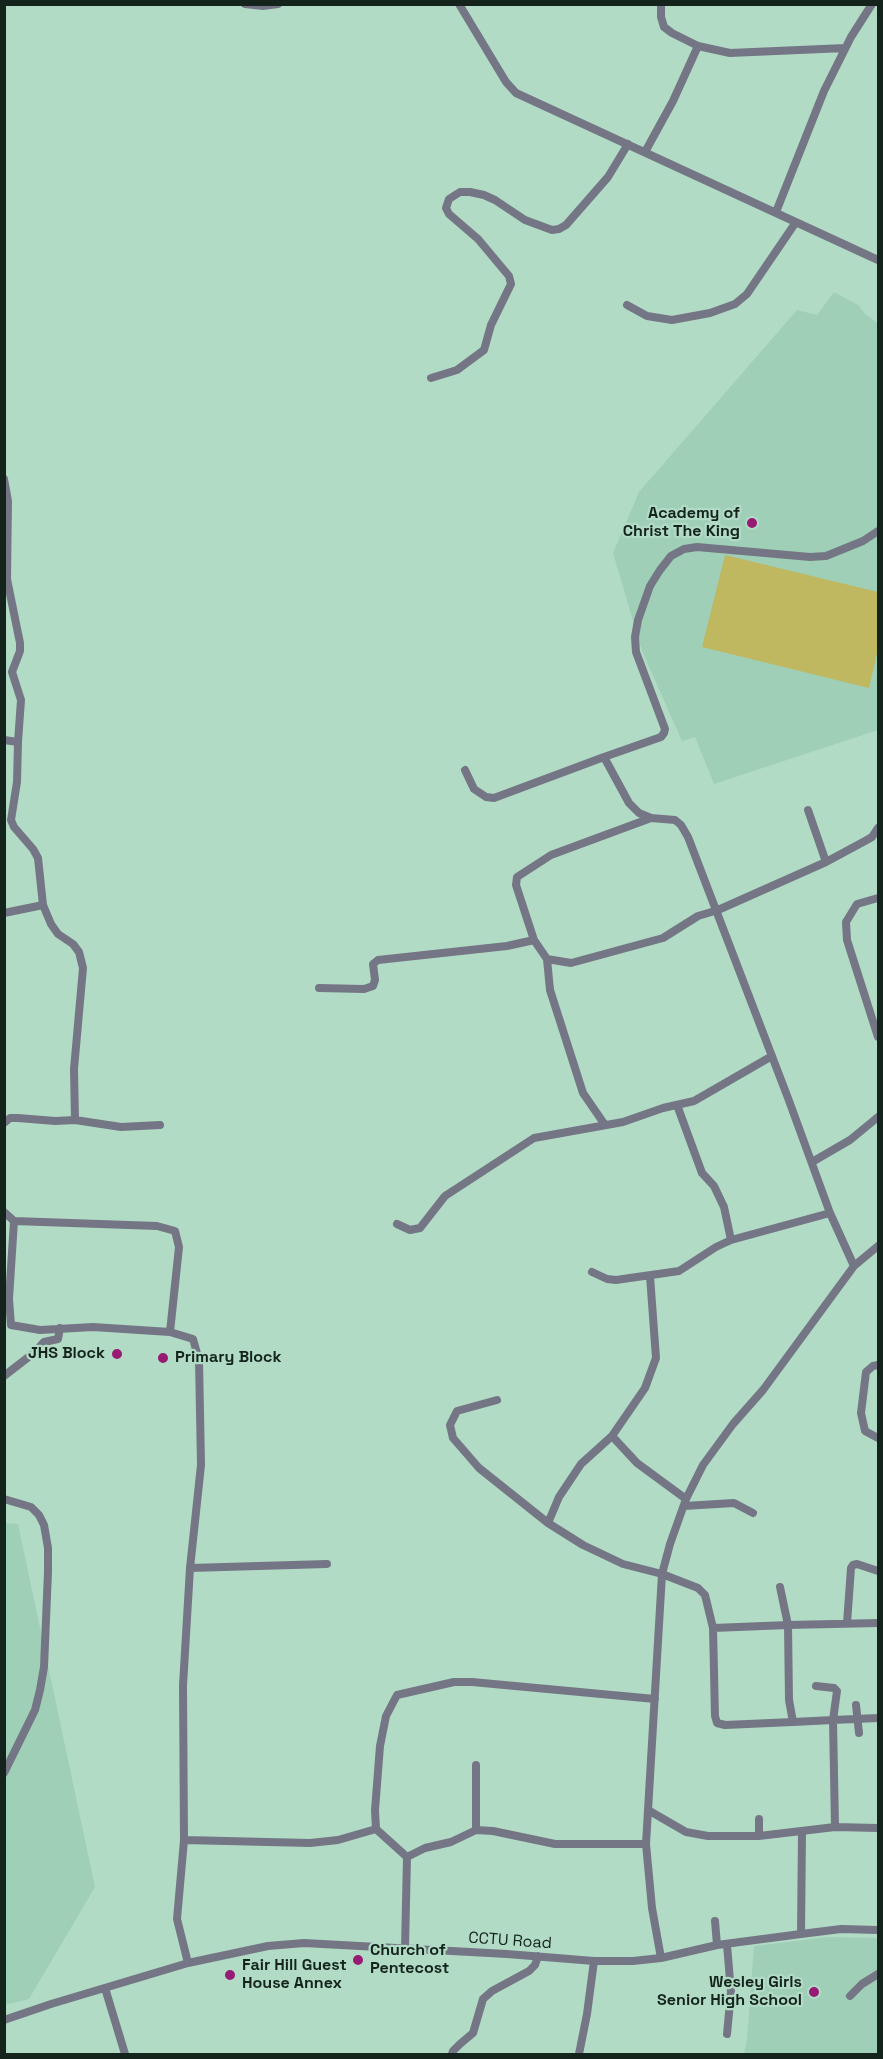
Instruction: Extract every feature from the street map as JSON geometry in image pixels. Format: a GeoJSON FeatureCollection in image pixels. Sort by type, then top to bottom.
{"type":"FeatureCollection","features":[{"type":"Feature","properties":{"kind":"street"},"geometry":{"type":"LineString","coordinates":[[245,4],[263,6],[278,4]]}},
{"type":"Feature","properties":{"kind":"street"},"geometry":{"type":"LineString","coordinates":[[459,4],[506,82],[516,93],[796,222],[878,257]]}},
{"type":"Feature","properties":{"kind":"street"},"geometry":{"type":"LineString","coordinates":[[662,4],[661,17],[664,27],[698,46],[730,53],[845,48]]}},
{"type":"Feature","properties":{"kind":"street"},"geometry":{"type":"LineString","coordinates":[[776,212],[824,91],[845,48],[872,4]]}},
{"type":"Feature","properties":{"kind":"street"},"geometry":{"type":"LineString","coordinates":[[645,152],[698,46]]}},
{"type":"Feature","properties":{"kind":"street"},"geometry":{"type":"LineString","coordinates":[[431,378],[457,370],[484,350],[491,325],[511,285],[509,276],[478,239],[449,214],[446,208],[449,199],[460,192],[484,195],[525,220],[552,230],[559,229],[566,225],[608,177],[628,144]]}},
{"type":"Feature","properties":{"kind":"street"},"geometry":{"type":"LineString","coordinates":[[627,305],[647,316],[672,320],[710,313],[735,304],[747,294],[796,222]]}},
{"type":"Feature","properties":{"kind":"street"},"geometry":{"type":"LineString","coordinates":[[4,479],[8,501],[7,579],[20,643],[20,651],[12,672],[21,700],[17,782],[8,820],[38,858],[43,905],[54,930],[73,944],[82,959],[74,1069],[75,1120]]}},
{"type":"Feature","properties":{"kind":"street"},"geometry":{"type":"LineString","coordinates":[[465,770],[474,789],[486,797],[494,798],[664,733],[636,652],[635,637],[638,620],[650,586],[671,556],[684,549],[697,548],[810,557],[825,556],[842,551],[879,531]]}},
{"type":"Feature","properties":{"kind":"street"},"geometry":{"type":"LineString","coordinates":[[4,740],[18,742]]}},
{"type":"Feature","properties":{"kind":"street"},"geometry":{"type":"LineString","coordinates":[[604,757],[629,803],[639,813],[651,818],[675,820],[688,837],[830,1214],[854,1266]]}},
{"type":"Feature","properties":{"kind":"street"},"geometry":{"type":"LineString","coordinates":[[808,810],[826,862]]}},
{"type":"Feature","properties":{"kind":"street"},"geometry":{"type":"LineString","coordinates":[[605,1125],[583,1093],[550,990],[547,959],[534,940],[516,885],[517,877],[551,855],[651,818]]}},
{"type":"Feature","properties":{"kind":"street"},"geometry":{"type":"LineString","coordinates":[[547,959],[571,963],[663,938],[698,916],[717,910],[826,862],[866,841],[879,828]]}},
{"type":"Feature","properties":{"kind":"street"},"geometry":{"type":"LineString","coordinates":[[879,898],[857,904],[846,922],[847,940],[879,1037]]}},
{"type":"Feature","properties":{"kind":"street"},"geometry":{"type":"LineString","coordinates":[[4,913],[43,905]]}},
{"type":"Feature","properties":{"kind":"street"},"geometry":{"type":"LineString","coordinates":[[319,988],[364,989],[373,987],[375,980],[373,964],[378,960],[507,946],[534,940]]}},
{"type":"Feature","properties":{"kind":"street"},"geometry":{"type":"LineString","coordinates":[[396,1224],[410,1230],[420,1228],[445,1197],[534,1138],[623,1122],[694,1101],[772,1056]]}},
{"type":"Feature","properties":{"kind":"street"},"geometry":{"type":"LineString","coordinates":[[677,1105],[702,1173],[714,1186],[724,1207],[731,1240]]}},
{"type":"Feature","properties":{"kind":"street"},"geometry":{"type":"LineString","coordinates":[[812,1162],[850,1140],[879,1116]]}},
{"type":"Feature","properties":{"kind":"street"},"geometry":{"type":"LineString","coordinates":[[4,1123],[10,1118],[18,1118],[75,1120],[121,1126],[160,1125]]}},
{"type":"Feature","properties":{"kind":"street"},"geometry":{"type":"LineString","coordinates":[[4,1212],[14,1221],[157,1226],[175,1231],[179,1247],[170,1332]]}},
{"type":"Feature","properties":{"kind":"street"},"geometry":{"type":"LineString","coordinates":[[592,1272],[607,1279],[616,1280],[679,1271],[731,1240],[830,1214]]}},
{"type":"Feature","properties":{"kind":"street"},"geometry":{"type":"LineString","coordinates":[[14,1221],[8,1325],[40,1330],[93,1327],[170,1332],[193,1339],[199,1360],[201,1465],[190,1568],[183,1685],[184,1840],[177,1919],[188,1963]]}},
{"type":"Feature","properties":{"kind":"street"},"geometry":{"type":"LineString","coordinates":[[661,1958],[652,1908],[646,1844],[662,1574],[670,1544],[685,1502],[703,1465],[733,1424],[763,1390],[854,1266],[879,1246]]}},
{"type":"Feature","properties":{"kind":"street"},"geometry":{"type":"LineString","coordinates":[[548,1523],[559,1497],[581,1464],[612,1436],[645,1388],[656,1358],[650,1276]]}},
{"type":"Feature","properties":{"kind":"street"},"geometry":{"type":"LineString","coordinates":[[4,1376],[44,1342],[58,1339],[60,1329]]}},
{"type":"Feature","properties":{"kind":"street"},"geometry":{"type":"LineString","coordinates":[[879,1365],[873,1366],[866,1372],[861,1413],[865,1431],[879,1438]]}},
{"type":"Feature","properties":{"kind":"street"},"geometry":{"type":"LineString","coordinates":[[497,1400],[457,1411],[450,1425],[453,1438],[479,1468],[548,1523],[593,1550],[623,1564],[662,1574],[698,1588],[705,1595],[713,1628],[717,1723],[725,1725],[879,1718]]}},
{"type":"Feature","properties":{"kind":"street"},"geometry":{"type":"LineString","coordinates":[[612,1436],[637,1463],[685,1502],[734,1503],[753,1513]]}},
{"type":"Feature","properties":{"kind":"street"},"geometry":{"type":"LineString","coordinates":[[4,1499],[31,1507],[39,1515],[44,1525],[48,1548],[44,1667],[40,1690],[35,1710],[4,1773]]}},
{"type":"Feature","properties":{"kind":"street"},"geometry":{"type":"LineString","coordinates":[[190,1568],[327,1564]]}},
{"type":"Feature","properties":{"kind":"street"},"geometry":{"type":"LineString","coordinates":[[847,1623],[851,1568],[857,1564],[879,1571]]}},
{"type":"Feature","properties":{"kind":"street"},"geometry":{"type":"LineString","coordinates":[[780,1587],[788,1625],[789,1700],[793,1722]]}},
{"type":"Feature","properties":{"kind":"street"},"geometry":{"type":"LineString","coordinates":[[713,1628],[879,1623]]}},
{"type":"Feature","properties":{"kind":"street"},"geometry":{"type":"LineString","coordinates":[[405,1948],[407,1857],[376,1829],[375,1792],[380,1746],[386,1716],[397,1695],[454,1682],[472,1682],[655,1699]]}},
{"type":"Feature","properties":{"kind":"street"},"geometry":{"type":"LineString","coordinates":[[816,1686],[834,1688],[837,1691],[833,1720],[835,1827]]}},
{"type":"Feature","properties":{"kind":"street"},"geometry":{"type":"LineString","coordinates":[[856,1705],[859,1732]]}},
{"type":"Feature","properties":{"kind":"street"},"geometry":{"type":"LineString","coordinates":[[476,1765],[476,1830]]}},
{"type":"Feature","properties":{"kind":"street"},"geometry":{"type":"LineString","coordinates":[[648,1810],[686,1832],[708,1836],[759,1836],[835,1827],[879,1828]]}},
{"type":"Feature","properties":{"kind":"street"},"geometry":{"type":"LineString","coordinates":[[759,1819],[759,1836]]}},
{"type":"Feature","properties":{"kind":"street"},"geometry":{"type":"LineString","coordinates":[[184,1840],[310,1844],[338,1840],[376,1829]]}},
{"type":"Feature","properties":{"kind":"street"},"geometry":{"type":"LineString","coordinates":[[407,1857],[425,1848],[451,1842],[476,1830],[493,1831],[555,1844],[646,1844]]}},
{"type":"Feature","properties":{"kind":"street"},"geometry":{"type":"LineString","coordinates":[[801,1934],[802,1831]]}},
{"type":"Feature","properties":{"kind":"street"},"geometry":{"type":"LineString","coordinates":[[715,1921],[717,1945]]}},
{"type":"Feature","properties":{"kind":"street","name":"CCTU Road"},"geometry":{"type":"LineString","coordinates":[[4,2020],[188,1963],[268,1946],[292,1944],[405,1948],[594,1961],[633,1961],[661,1958],[717,1945],[801,1934],[841,1929],[879,1930]]}},
{"type":"Feature","properties":{"kind":"street"},"geometry":{"type":"LineString","coordinates":[[727,1945],[731,1992],[727,2034]]}},
{"type":"Feature","properties":{"kind":"street"},"geometry":{"type":"LineString","coordinates":[[452,2055],[453,2051],[473,2034],[483,1999],[492,1990],[529,1971],[535,1965],[538,1956]]}},
{"type":"Feature","properties":{"kind":"street"},"geometry":{"type":"LineString","coordinates":[[579,2055],[594,1961]]}},
{"type":"Feature","properties":{"kind":"street"},"geometry":{"type":"LineString","coordinates":[[850,1996],[862,1984],[879,1974]]}},
{"type":"Feature","properties":{"kind":"street"},"geometry":{"type":"LineString","coordinates":[[105,1988],[125,2055]]}},
{"type":"Feature","properties":{"kind":"shaded area","name":"Academy of Christ The King"},"geometry":{"type":"Polygon","coordinates":[[[834,292],[858,305],[866,315],[878,323],[878,730],[714,784],[695,737],[682,741],[642,651],[613,553],[639,492],[797,310],[817,315],[834,292]]]}},
{"type":"Feature","properties":{"kind":"shaded area"},"geometry":{"type":"Polygon","coordinates":[[[725,555],[878,592],[878,649],[869,688],[702,647],[725,555]]]}},
{"type":"Feature","properties":{"kind":"shaded area"},"geometry":{"type":"Polygon","coordinates":[[[4,1523],[18,1524],[95,1887],[29,1999],[5,2005],[4,1523]]]}},
{"type":"Feature","properties":{"kind":"shaded area","name":"Wesley Girls Senior High School"},"geometry":{"type":"Polygon","coordinates":[[[828,1937],[878,1938],[878,2054],[744,2054],[754,1946],[828,1937]]]}},
{"type":"Feature","properties":{"kind":"place","name":"Academy of Christ The King"},"geometry":{"type":"Point","coordinates":[752,523]}},
{"type":"Feature","properties":{"kind":"place","name":"JHS Block"},"geometry":{"type":"Point","coordinates":[117,1354]}},
{"type":"Feature","properties":{"kind":"place","name":"Primary Block"},"geometry":{"type":"Point","coordinates":[163,1358]}},
{"type":"Feature","properties":{"kind":"place","name":"Church of Pentecost"},"geometry":{"type":"Point","coordinates":[358,1960]}},
{"type":"Feature","properties":{"kind":"place","name":"Fair Hill Guest House Annex"},"geometry":{"type":"Point","coordinates":[230,1975]}},
{"type":"Feature","properties":{"kind":"place","name":"Wesley Girls Senior High School"},"geometry":{"type":"Point","coordinates":[814,1992]}}]}
